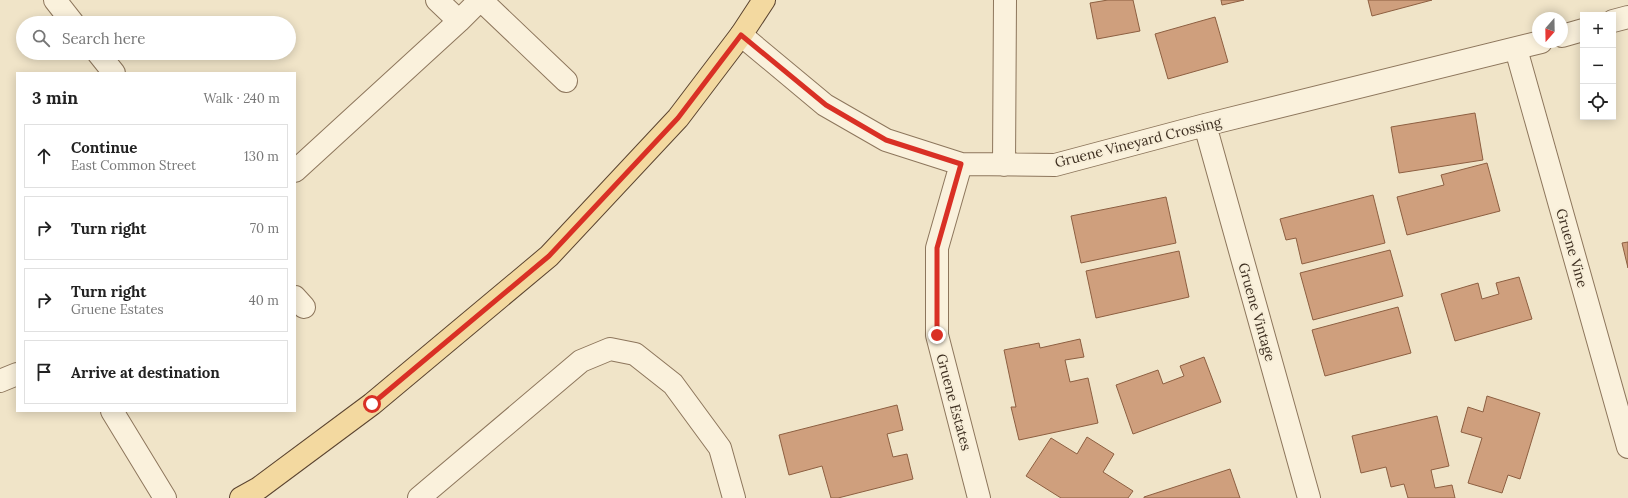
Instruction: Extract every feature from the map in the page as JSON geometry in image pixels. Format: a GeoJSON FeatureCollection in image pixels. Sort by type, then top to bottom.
{"type":"FeatureCollection","features":[{"type":"Feature","properties":{"kind":"main road"},"geometry":{"type":"LineString","coordinates":[[242,498],[259,488],[372,404],[549,256],[678,118],[741,35],[764,0]]}},
{"type":"Feature","properties":{"kind":"street"},"geometry":{"type":"LineString","coordinates":[[55,0],[68,16]]}},
{"type":"Feature","properties":{"kind":"street"},"geometry":{"type":"LineString","coordinates":[[437,0],[460,21]]}},
{"type":"Feature","properties":{"kind":"street"},"geometry":{"type":"LineString","coordinates":[[296,170],[460,21],[481,0],[566,81]]}},
{"type":"Feature","properties":{"kind":"street"},"geometry":{"type":"LineString","coordinates":[[1004,165],[1005,0]]}},
{"type":"Feature","properties":{"kind":"street"},"geometry":{"type":"LineString","coordinates":[[1616,20],[1628,17]]}},
{"type":"Feature","properties":{"kind":"street"},"geometry":{"type":"LineString","coordinates":[[1568,34],[1580,31]]}},
{"type":"Feature","properties":{"kind":"street","name":"Gruene Vineyard Crossing"},"geometry":{"type":"LineString","coordinates":[[741,35],[826,105],[886,140],[961,164],[1004,165],[1055,165],[1205,125],[1532,44]]}},
{"type":"Feature","properties":{"kind":"street","name":"Gruene Vine"},"geometry":{"type":"LineString","coordinates":[[1516,49],[1628,447]]}},
{"type":"Feature","properties":{"kind":"street"},"geometry":{"type":"LineString","coordinates":[[104,60],[113,72]]}},
{"type":"Feature","properties":{"kind":"street","name":"Gruene Vintage"},"geometry":{"type":"LineString","coordinates":[[1205,125],[1309,498]]}},
{"type":"Feature","properties":{"kind":"street","name":"Gruene Estates"},"geometry":{"type":"LineString","coordinates":[[961,164],[937,248],[937,335],[980,498]]}},
{"type":"Feature","properties":{"kind":"street"},"geometry":{"type":"LineString","coordinates":[[419,498],[581,361],[610,349],[635,354],[673,384],[720,448],[734,498]]}},
{"type":"Feature","properties":{"kind":"street"},"geometry":{"type":"LineString","coordinates":[[0,381],[16,374]]}},
{"type":"Feature","properties":{"kind":"street"},"geometry":{"type":"LineString","coordinates":[[113,412],[165,498]]}},
{"type":"Feature","properties":{"kind":"building"},"geometry":{"type":"Polygon","coordinates":[[[1108,0],[1133,0],[1140,31],[1097,39],[1090,3],[1108,0]]]}},
{"type":"Feature","properties":{"kind":"building"},"geometry":{"type":"Polygon","coordinates":[[[1221,0],[1244,0],[1222,5],[1221,0]]]}},
{"type":"Feature","properties":{"kind":"building"},"geometry":{"type":"Polygon","coordinates":[[[1368,0],[1432,0],[1372,16],[1368,0]]]}},
{"type":"Feature","properties":{"kind":"building"},"geometry":{"type":"Polygon","coordinates":[[[1215,17],[1228,62],[1168,79],[1155,34],[1215,17]]]}},
{"type":"Feature","properties":{"kind":"building"},"geometry":{"type":"Polygon","coordinates":[[[1475,113],[1483,160],[1399,173],[1391,127],[1475,113]]]}},
{"type":"Feature","properties":{"kind":"building"},"geometry":{"type":"Polygon","coordinates":[[[1487,163],[1500,211],[1407,235],[1397,197],[1444,185],[1441,175],[1487,163]]]}},
{"type":"Feature","properties":{"kind":"building"},"geometry":{"type":"Polygon","coordinates":[[[1373,195],[1385,243],[1302,264],[1296,238],[1286,240],[1280,219],[1373,195]]]}},
{"type":"Feature","properties":{"kind":"building"},"geometry":{"type":"Polygon","coordinates":[[[1166,197],[1176,243],[1081,263],[1071,216],[1166,197]]]}},
{"type":"Feature","properties":{"kind":"building"},"geometry":{"type":"Polygon","coordinates":[[[1628,242],[1628,268],[1622,243],[1628,242]]]}},
{"type":"Feature","properties":{"kind":"building"},"geometry":{"type":"Polygon","coordinates":[[[1390,250],[1403,296],[1313,320],[1300,273],[1390,250]]]}},
{"type":"Feature","properties":{"kind":"building"},"geometry":{"type":"Polygon","coordinates":[[[1179,251],[1189,297],[1096,318],[1086,271],[1179,251]]]}},
{"type":"Feature","properties":{"kind":"building"},"geometry":{"type":"Polygon","coordinates":[[[1519,277],[1532,319],[1455,341],[1441,294],[1478,283],[1482,299],[1499,294],[1496,283],[1519,277]]]}},
{"type":"Feature","properties":{"kind":"building"},"geometry":{"type":"Polygon","coordinates":[[[1398,307],[1411,353],[1325,376],[1312,330],[1398,307]]]}},
{"type":"Feature","properties":{"kind":"building"},"geometry":{"type":"Polygon","coordinates":[[[1080,339],[1084,357],[1065,360],[1070,382],[1088,378],[1098,423],[1019,440],[1011,407],[1016,407],[1004,350],[1039,343],[1040,348],[1080,339]]]}},
{"type":"Feature","properties":{"kind":"building"},"geometry":{"type":"Polygon","coordinates":[[[1204,357],[1221,402],[1133,434],[1116,385],[1158,370],[1163,384],[1184,376],[1180,366],[1204,357]]]}},
{"type":"Feature","properties":{"kind":"building"},"geometry":{"type":"Polygon","coordinates":[[[1487,396],[1540,413],[1520,479],[1508,475],[1502,493],[1468,483],[1482,438],[1461,432],[1468,407],[1483,412],[1487,396]]]}},
{"type":"Feature","properties":{"kind":"building"},"geometry":{"type":"Polygon","coordinates":[[[897,405],[903,430],[887,434],[893,457],[907,454],[913,479],[838,498],[831,498],[822,466],[789,475],[779,435],[897,405]]]}},
{"type":"Feature","properties":{"kind":"building"},"geometry":{"type":"Polygon","coordinates":[[[1437,416],[1449,466],[1431,470],[1435,488],[1452,485],[1455,498],[1408,498],[1404,484],[1391,487],[1386,467],[1361,473],[1352,436],[1437,416]]]}},
{"type":"Feature","properties":{"kind":"building"},"geometry":{"type":"Polygon","coordinates":[[[1087,437],[1114,454],[1103,472],[1133,491],[1128,498],[1061,498],[1026,476],[1051,438],[1077,454],[1087,437]]]}},
{"type":"Feature","properties":{"kind":"building"},"geometry":{"type":"Polygon","coordinates":[[[1230,469],[1240,498],[1144,498],[1144,497],[1230,469]]]}},
{"type":"Feature","properties":{"kind":"route"},"geometry":{"type":"LineString","coordinates":[[372,404],[549,256],[678,118],[741,35],[826,105],[886,140],[961,164],[937,248],[937,335]]}}]}
